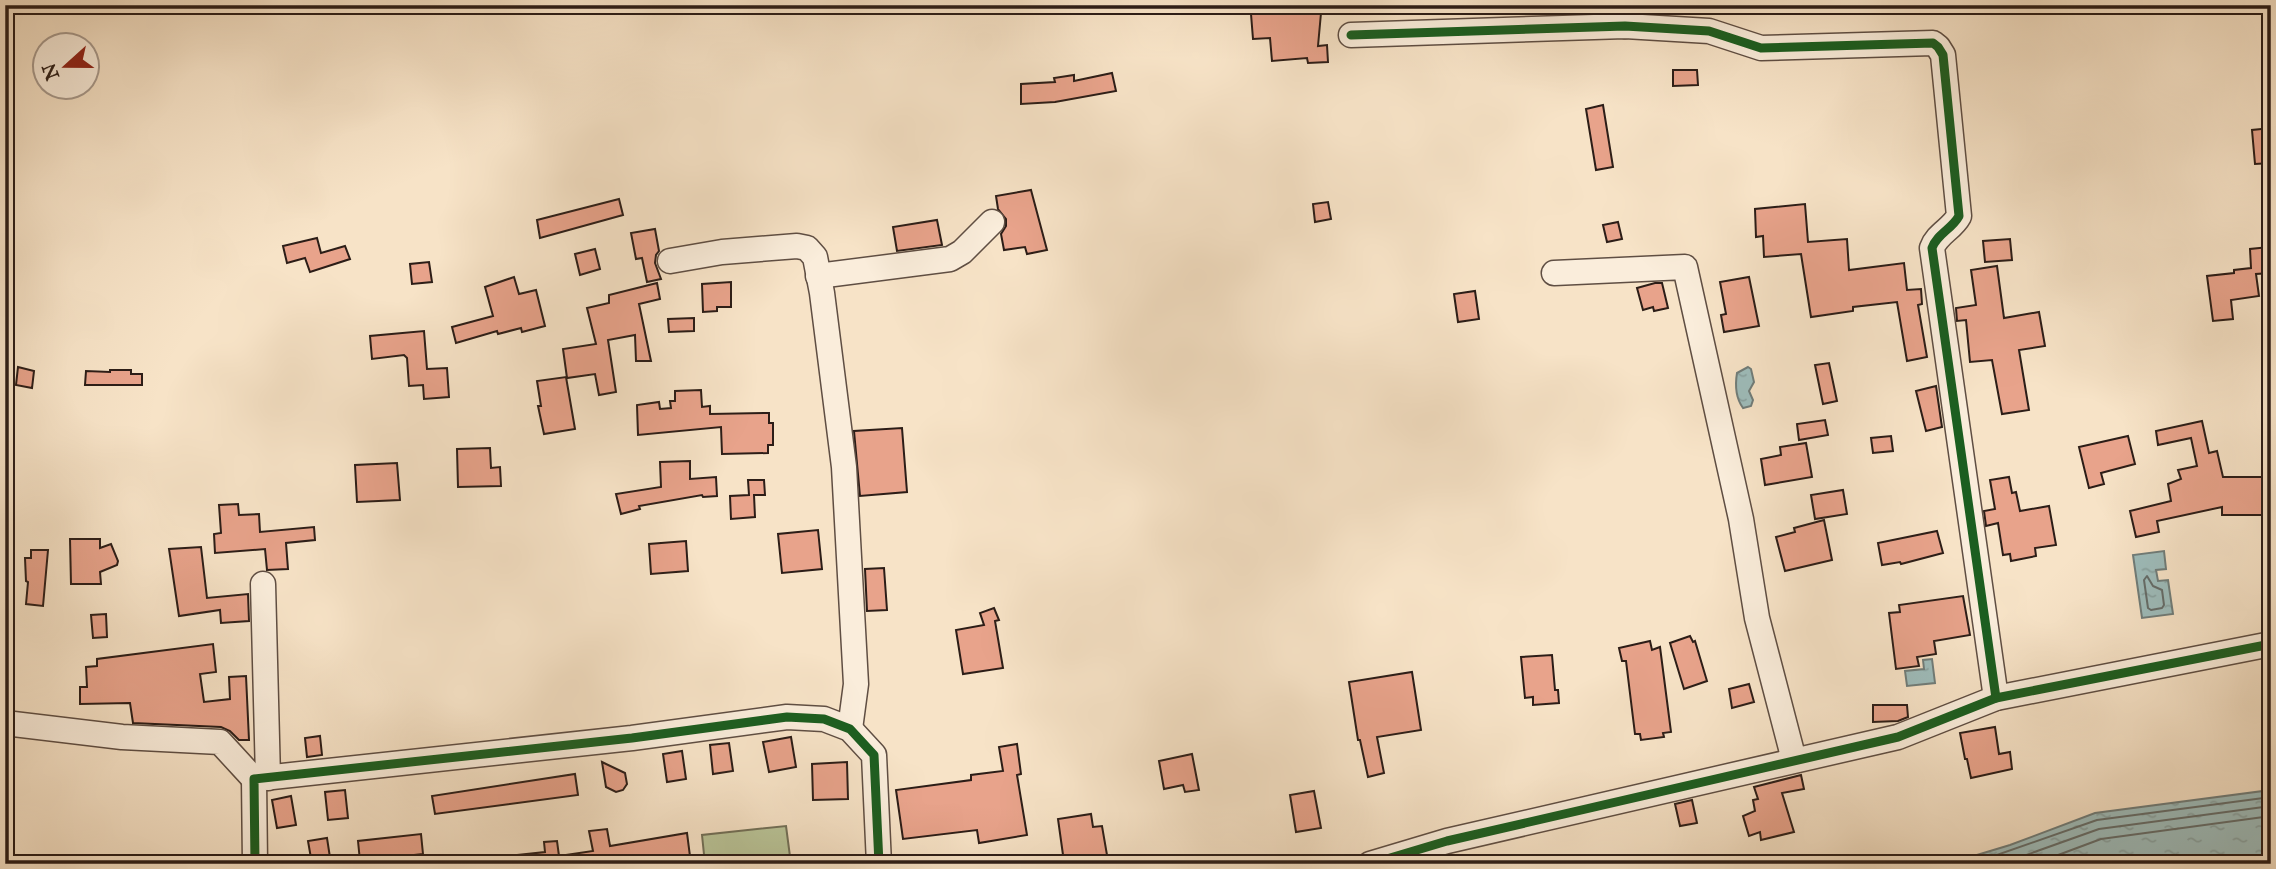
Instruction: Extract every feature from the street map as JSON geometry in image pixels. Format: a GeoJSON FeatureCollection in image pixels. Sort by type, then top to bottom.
{"type":"FeatureCollection","features":[{"type":"Feature","properties":{"kind":"street"},"geometry":{"type":"LineString","coordinates":[[1351,35],[1626,16],[1709,31],[1761,48],[1933,43],[1938,47],[1942,55],[1959,216],[1954,224],[1937,238],[1932,248],[1996,698]]}},
{"type":"Feature","properties":{"kind":"street"},"geometry":{"type":"LineString","coordinates":[[818,276],[950,259],[962,252],[992,222]]}},
{"type":"Feature","properties":{"kind":"street"},"geometry":{"type":"LineString","coordinates":[[670,261],[722,252],[797,246],[807,248],[815,257],[844,467],[856,684],[850,729]]}},
{"type":"Feature","properties":{"kind":"street"},"geometry":{"type":"LineString","coordinates":[[1554,273],[1685,267],[1741,519],[1757,618],[1794,760]]}},
{"type":"Feature","properties":{"kind":"street"},"geometry":{"type":"LineString","coordinates":[[255,864],[261,779],[263,584]]}},
{"type":"Feature","properties":{"kind":"street"},"geometry":{"type":"LineString","coordinates":[[1370,864],[1447,841],[1898,737],[1996,698],[2271,644]]}},
{"type":"Feature","properties":{"kind":"street"},"geometry":{"type":"LineString","coordinates":[[5,723],[122,737],[220,742],[261,779],[632,738],[787,717],[824,719],[850,729],[874,755],[879,864]]}},
{"type":"Feature","properties":{"kind":"green space"},"geometry":{"type":"Polygon","coordinates":[[[786,826],[791,864],[705,864],[702,835],[786,826]]]}},
{"type":"Feature","properties":{"kind":"water"},"geometry":{"type":"Polygon","coordinates":[[[1748,367],[1754,382],[1749,391],[1753,400],[1751,406],[1743,408],[1737,395],[1736,377],[1737,373],[1748,367]]]}},
{"type":"Feature","properties":{"kind":"water"},"geometry":{"type":"Polygon","coordinates":[[[2164,551],[2166,569],[2156,570],[2158,581],[2168,580],[2173,614],[2142,618],[2133,555],[2164,551]]]}},
{"type":"Feature","properties":{"kind":"water"},"geometry":{"type":"Polygon","coordinates":[[[1932,659],[1935,683],[1907,686],[1905,671],[1924,669],[1923,660],[1932,659]]]}},
{"type":"Feature","properties":{"kind":"water"},"geometry":{"type":"Polygon","coordinates":[[[2271,790],[2271,864],[1947,864],[2010,845],[2095,813],[2271,790]]]}},
{"type":"Feature","properties":{"kind":"building"},"geometry":{"type":"Polygon","coordinates":[[[1292,10],[1321,13],[1318,46],[1327,45],[1328,62],[1308,63],[1307,58],[1272,61],[1270,38],[1253,39],[1251,14],[1292,10]]]}},
{"type":"Feature","properties":{"kind":"building"},"geometry":{"type":"Polygon","coordinates":[[[1673,70],[1697,70],[1698,85],[1673,86],[1673,70]]]}},
{"type":"Feature","properties":{"kind":"building"},"geometry":{"type":"Polygon","coordinates":[[[1112,73],[1116,91],[1055,102],[1021,104],[1021,84],[1055,82],[1054,78],[1074,75],[1074,81],[1112,73]]]}},
{"type":"Feature","properties":{"kind":"building"},"geometry":{"type":"Polygon","coordinates":[[[1603,105],[1613,167],[1596,170],[1586,109],[1603,105]]]}},
{"type":"Feature","properties":{"kind":"building"},"geometry":{"type":"Polygon","coordinates":[[[2271,128],[2271,163],[2255,164],[2252,130],[2271,128]]]}},
{"type":"Feature","properties":{"kind":"building"},"geometry":{"type":"Polygon","coordinates":[[[1031,190],[1047,250],[1027,254],[1025,247],[1004,250],[1001,234],[1006,226],[1006,219],[998,209],[996,196],[1031,190]]]}},
{"type":"Feature","properties":{"kind":"building"},"geometry":{"type":"Polygon","coordinates":[[[619,199],[623,215],[540,238],[537,220],[619,199]]]}},
{"type":"Feature","properties":{"kind":"building"},"geometry":{"type":"Polygon","coordinates":[[[1328,202],[1331,219],[1315,222],[1313,204],[1328,202]]]}},
{"type":"Feature","properties":{"kind":"building"},"geometry":{"type":"Polygon","coordinates":[[[1805,204],[1808,242],[1847,239],[1849,270],[1904,263],[1907,290],[1921,289],[1922,304],[1918,305],[1927,357],[1907,361],[1897,302],[1853,307],[1853,311],[1811,317],[1801,254],[1764,257],[1763,236],[1756,237],[1755,209],[1805,204]]]}},
{"type":"Feature","properties":{"kind":"building"},"geometry":{"type":"Polygon","coordinates":[[[937,220],[942,245],[897,251],[893,227],[937,220]]]}},
{"type":"Feature","properties":{"kind":"building"},"geometry":{"type":"Polygon","coordinates":[[[1618,222],[1622,239],[1607,242],[1603,225],[1618,222]]]}},
{"type":"Feature","properties":{"kind":"building"},"geometry":{"type":"Polygon","coordinates":[[[655,229],[659,251],[655,263],[661,279],[647,282],[642,258],[636,259],[631,233],[655,229]]]}},
{"type":"Feature","properties":{"kind":"building"},"geometry":{"type":"Polygon","coordinates":[[[317,238],[321,253],[345,246],[350,259],[310,272],[305,258],[287,263],[283,246],[317,238]]]}},
{"type":"Feature","properties":{"kind":"building"},"geometry":{"type":"Polygon","coordinates":[[[2010,239],[2012,260],[1985,262],[1983,241],[2010,239]]]}},
{"type":"Feature","properties":{"kind":"building"},"geometry":{"type":"Polygon","coordinates":[[[2269,247],[2271,273],[2256,274],[2259,296],[2231,300],[2233,319],[2213,321],[2207,276],[2251,268],[2250,249],[2269,247]]]}},
{"type":"Feature","properties":{"kind":"building"},"geometry":{"type":"Polygon","coordinates":[[[595,249],[600,269],[580,275],[575,254],[595,249]]]}},
{"type":"Feature","properties":{"kind":"building"},"geometry":{"type":"Polygon","coordinates":[[[429,262],[432,282],[412,284],[410,264],[429,262]]]}},
{"type":"Feature","properties":{"kind":"building"},"geometry":{"type":"Polygon","coordinates":[[[1997,266],[2004,318],[2039,312],[2045,346],[2019,350],[2029,410],[2002,414],[1992,360],[1970,362],[1966,320],[1957,321],[1956,308],[1976,305],[1971,270],[1997,266]]]}},
{"type":"Feature","properties":{"kind":"building"},"geometry":{"type":"Polygon","coordinates":[[[514,277],[519,294],[536,290],[545,326],[522,332],[521,328],[498,334],[497,331],[456,343],[452,327],[493,316],[485,287],[514,277]]]}},
{"type":"Feature","properties":{"kind":"building"},"geometry":{"type":"Polygon","coordinates":[[[1749,277],[1759,326],[1724,332],[1721,315],[1726,314],[1720,282],[1749,277]]]}},
{"type":"Feature","properties":{"kind":"building"},"geometry":{"type":"Polygon","coordinates":[[[731,282],[731,307],[717,307],[717,311],[703,312],[702,284],[731,282]]]}},
{"type":"Feature","properties":{"kind":"building"},"geometry":{"type":"Polygon","coordinates":[[[657,283],[660,299],[639,304],[651,361],[636,361],[635,335],[608,340],[616,392],[599,395],[595,374],[567,378],[563,349],[596,344],[587,308],[609,303],[609,295],[657,283]]]}},
{"type":"Feature","properties":{"kind":"building"},"geometry":{"type":"Polygon","coordinates":[[[1662,283],[1668,308],[1654,311],[1653,307],[1643,310],[1637,288],[1662,283]]]}},
{"type":"Feature","properties":{"kind":"building"},"geometry":{"type":"Polygon","coordinates":[[[1475,291],[1479,319],[1458,322],[1454,294],[1475,291]]]}},
{"type":"Feature","properties":{"kind":"building"},"geometry":{"type":"Polygon","coordinates":[[[694,318],[694,331],[669,332],[668,319],[694,318]]]}},
{"type":"Feature","properties":{"kind":"building"},"geometry":{"type":"Polygon","coordinates":[[[424,331],[427,369],[447,368],[449,397],[424,399],[423,385],[409,386],[407,358],[404,355],[372,359],[370,336],[424,331]]]}},
{"type":"Feature","properties":{"kind":"building"},"geometry":{"type":"Polygon","coordinates":[[[1829,363],[1837,401],[1823,404],[1815,365],[1829,363]]]}},
{"type":"Feature","properties":{"kind":"building"},"geometry":{"type":"Polygon","coordinates":[[[18,367],[34,371],[32,388],[16,385],[18,367]]]}},
{"type":"Feature","properties":{"kind":"building"},"geometry":{"type":"Polygon","coordinates":[[[131,370],[131,374],[142,374],[142,385],[85,385],[86,371],[131,370]]]}},
{"type":"Feature","properties":{"kind":"building"},"geometry":{"type":"Polygon","coordinates":[[[566,377],[575,429],[544,434],[538,406],[541,406],[537,381],[566,377]]]}},
{"type":"Feature","properties":{"kind":"building"},"geometry":{"type":"Polygon","coordinates":[[[1936,386],[1942,427],[1926,431],[1916,391],[1936,386]]]}},
{"type":"Feature","properties":{"kind":"building"},"geometry":{"type":"Polygon","coordinates":[[[701,390],[702,407],[710,406],[710,414],[769,413],[769,423],[773,423],[773,445],[768,445],[768,453],[722,454],[721,427],[638,435],[637,405],[659,402],[660,409],[671,408],[670,401],[675,401],[675,391],[701,390]]]}},
{"type":"Feature","properties":{"kind":"building"},"geometry":{"type":"Polygon","coordinates":[[[1825,420],[1828,435],[1799,440],[1797,424],[1825,420]]]}},
{"type":"Feature","properties":{"kind":"building"},"geometry":{"type":"Polygon","coordinates":[[[2202,421],[2209,453],[2217,451],[2223,477],[2264,477],[2264,515],[2222,515],[2222,507],[2157,521],[2159,532],[2136,537],[2130,511],[2171,501],[2168,484],[2181,479],[2178,470],[2197,466],[2191,438],[2158,445],[2156,431],[2202,421]]]}},
{"type":"Feature","properties":{"kind":"building"},"geometry":{"type":"Polygon","coordinates":[[[902,428],[907,492],[860,496],[854,431],[902,428]]]}},
{"type":"Feature","properties":{"kind":"building"},"geometry":{"type":"Polygon","coordinates":[[[1891,436],[1893,451],[1873,453],[1871,438],[1891,436]]]}},
{"type":"Feature","properties":{"kind":"building"},"geometry":{"type":"Polygon","coordinates":[[[2128,436],[2135,464],[2101,473],[2104,484],[2089,488],[2079,447],[2128,436]]]}},
{"type":"Feature","properties":{"kind":"building"},"geometry":{"type":"Polygon","coordinates":[[[1806,443],[1812,477],[1765,485],[1761,459],[1781,455],[1780,447],[1806,443]]]}},
{"type":"Feature","properties":{"kind":"building"},"geometry":{"type":"Polygon","coordinates":[[[490,448],[491,468],[500,467],[501,486],[458,487],[457,449],[490,448]]]}},
{"type":"Feature","properties":{"kind":"building"},"geometry":{"type":"Polygon","coordinates":[[[690,461],[690,479],[716,477],[717,496],[702,495],[639,506],[640,509],[621,514],[616,494],[661,487],[660,462],[690,461]]]}},
{"type":"Feature","properties":{"kind":"building"},"geometry":{"type":"Polygon","coordinates":[[[397,463],[400,500],[357,502],[355,465],[397,463]]]}},
{"type":"Feature","properties":{"kind":"building"},"geometry":{"type":"Polygon","coordinates":[[[2009,477],[2020,511],[2049,506],[2056,545],[2035,548],[2036,556],[2011,561],[2010,554],[2003,555],[1998,523],[1986,526],[1984,511],[1995,509],[1990,480],[2009,477]]]}},
{"type":"Feature","properties":{"kind":"building"},"geometry":{"type":"Polygon","coordinates":[[[748,480],[764,480],[765,495],[754,495],[755,517],[731,519],[730,496],[749,495],[748,480]]]}},
{"type":"Feature","properties":{"kind":"building"},"geometry":{"type":"Polygon","coordinates":[[[1843,490],[1847,514],[1815,519],[1811,495],[1843,490]]]}},
{"type":"Feature","properties":{"kind":"building"},"geometry":{"type":"Polygon","coordinates":[[[238,504],[239,515],[259,514],[260,532],[314,527],[315,540],[286,543],[288,569],[267,570],[265,549],[215,553],[214,534],[221,533],[219,505],[238,504]]]}},
{"type":"Feature","properties":{"kind":"building"},"geometry":{"type":"Polygon","coordinates":[[[1824,520],[1832,560],[1785,571],[1776,537],[1795,532],[1794,528],[1824,520]]]}},
{"type":"Feature","properties":{"kind":"building"},"geometry":{"type":"Polygon","coordinates":[[[818,530],[822,569],[782,573],[778,534],[818,530]]]}},
{"type":"Feature","properties":{"kind":"building"},"geometry":{"type":"Polygon","coordinates":[[[1937,531],[1943,553],[1901,564],[1882,565],[1878,543],[1937,531]]]}},
{"type":"Feature","properties":{"kind":"building"},"geometry":{"type":"Polygon","coordinates":[[[70,539],[100,539],[100,548],[111,544],[117,565],[100,572],[101,584],[71,584],[70,539]]]}},
{"type":"Feature","properties":{"kind":"building"},"geometry":{"type":"Polygon","coordinates":[[[686,541],[688,571],[651,574],[649,544],[686,541]]]}},
{"type":"Feature","properties":{"kind":"building"},"geometry":{"type":"Polygon","coordinates":[[[201,547],[207,598],[248,594],[249,621],[221,623],[220,610],[179,616],[169,549],[201,547]]]}},
{"type":"Feature","properties":{"kind":"building"},"geometry":{"type":"Polygon","coordinates":[[[31,550],[48,550],[43,606],[26,604],[28,582],[25,558],[31,558],[31,550]]]}},
{"type":"Feature","properties":{"kind":"building"},"geometry":{"type":"Polygon","coordinates":[[[884,568],[887,610],[867,611],[865,569],[884,568]]]}},
{"type":"Feature","properties":{"kind":"building"},"geometry":{"type":"Polygon","coordinates":[[[1963,596],[1970,635],[1934,641],[1936,654],[1917,657],[1919,666],[1896,669],[1889,613],[1900,612],[1899,605],[1963,596]]]}},
{"type":"Feature","properties":{"kind":"building"},"geometry":{"type":"Polygon","coordinates":[[[994,608],[999,620],[995,621],[1003,668],[963,674],[956,630],[984,625],[980,613],[994,608]]]}},
{"type":"Feature","properties":{"kind":"building"},"geometry":{"type":"Polygon","coordinates":[[[106,614],[107,637],[93,638],[91,615],[106,614]]]}},
{"type":"Feature","properties":{"kind":"building"},"geometry":{"type":"Polygon","coordinates":[[[1690,636],[1693,642],[1695,641],[1707,681],[1684,689],[1670,643],[1690,636]]]}},
{"type":"Feature","properties":{"kind":"building"},"geometry":{"type":"Polygon","coordinates":[[[1650,641],[1652,650],[1660,647],[1671,732],[1663,733],[1664,737],[1641,740],[1640,734],[1635,734],[1626,661],[1622,661],[1619,648],[1650,641]]]}},
{"type":"Feature","properties":{"kind":"building"},"geometry":{"type":"Polygon","coordinates":[[[213,644],[216,672],[200,674],[204,702],[230,699],[229,677],[246,676],[249,740],[239,740],[221,727],[133,723],[130,703],[80,704],[80,687],[87,687],[86,667],[97,666],[97,659],[213,644]]]}},
{"type":"Feature","properties":{"kind":"building"},"geometry":{"type":"Polygon","coordinates":[[[1552,655],[1559,703],[1533,705],[1533,697],[1525,698],[1521,657],[1552,655]]]}},
{"type":"Feature","properties":{"kind":"building"},"geometry":{"type":"Polygon","coordinates":[[[1412,672],[1421,730],[1377,737],[1384,773],[1368,777],[1358,740],[1349,682],[1412,672]]]}},
{"type":"Feature","properties":{"kind":"building"},"geometry":{"type":"Polygon","coordinates":[[[1749,684],[1754,702],[1732,708],[1729,689],[1749,684]]]}},
{"type":"Feature","properties":{"kind":"building"},"geometry":{"type":"Polygon","coordinates":[[[1873,705],[1907,705],[1908,717],[1898,721],[1873,722],[1873,705]]]}},
{"type":"Feature","properties":{"kind":"building"},"geometry":{"type":"Polygon","coordinates":[[[1995,727],[1999,754],[2010,752],[2012,769],[1971,778],[1960,733],[1995,727]]]}},
{"type":"Feature","properties":{"kind":"building"},"geometry":{"type":"Polygon","coordinates":[[[320,736],[322,755],[307,757],[305,738],[320,736]]]}},
{"type":"Feature","properties":{"kind":"building"},"geometry":{"type":"Polygon","coordinates":[[[791,737],[796,767],[769,772],[763,742],[791,737]]]}},
{"type":"Feature","properties":{"kind":"building"},"geometry":{"type":"Polygon","coordinates":[[[729,743],[733,771],[713,774],[710,745],[729,743]]]}},
{"type":"Feature","properties":{"kind":"building"},"geometry":{"type":"Polygon","coordinates":[[[1017,744],[1021,774],[1017,775],[1027,835],[979,843],[977,830],[903,839],[896,790],[971,780],[971,775],[1003,771],[999,747],[1017,744]]]}},
{"type":"Feature","properties":{"kind":"building"},"geometry":{"type":"Polygon","coordinates":[[[682,751],[686,779],[667,782],[663,754],[682,751]]]}},
{"type":"Feature","properties":{"kind":"building"},"geometry":{"type":"Polygon","coordinates":[[[1192,754],[1199,790],[1185,792],[1183,785],[1164,789],[1159,761],[1192,754]]]}},
{"type":"Feature","properties":{"kind":"building"},"geometry":{"type":"Polygon","coordinates":[[[602,762],[625,773],[627,784],[623,790],[616,792],[606,787],[602,762]]]}},
{"type":"Feature","properties":{"kind":"building"},"geometry":{"type":"Polygon","coordinates":[[[847,762],[848,799],[813,800],[812,764],[847,762]]]}},
{"type":"Feature","properties":{"kind":"building"},"geometry":{"type":"Polygon","coordinates":[[[575,774],[578,795],[435,814],[432,796],[575,774]]]}},
{"type":"Feature","properties":{"kind":"building"},"geometry":{"type":"Polygon","coordinates":[[[1801,775],[1804,789],[1782,793],[1794,832],[1761,840],[1760,832],[1749,836],[1743,816],[1755,811],[1753,800],[1758,799],[1754,787],[1801,775]]]}},
{"type":"Feature","properties":{"kind":"building"},"geometry":{"type":"Polygon","coordinates":[[[345,790],[348,818],[328,820],[325,792],[345,790]]]}},
{"type":"Feature","properties":{"kind":"building"},"geometry":{"type":"Polygon","coordinates":[[[1314,791],[1321,828],[1296,832],[1290,795],[1314,791]]]}},
{"type":"Feature","properties":{"kind":"building"},"geometry":{"type":"Polygon","coordinates":[[[291,796],[296,825],[277,828],[272,800],[291,796]]]}},
{"type":"Feature","properties":{"kind":"building"},"geometry":{"type":"Polygon","coordinates":[[[1692,800],[1697,823],[1680,826],[1675,804],[1692,800]]]}},
{"type":"Feature","properties":{"kind":"building"},"geometry":{"type":"Polygon","coordinates":[[[1091,814],[1093,827],[1102,826],[1107,855],[1064,862],[1058,819],[1091,814]]]}},
{"type":"Feature","properties":{"kind":"building"},"geometry":{"type":"Polygon","coordinates":[[[607,829],[610,846],[687,833],[691,864],[519,864],[518,855],[545,852],[544,842],[557,841],[559,856],[593,851],[589,831],[607,829]]]}},
{"type":"Feature","properties":{"kind":"building"},"geometry":{"type":"Polygon","coordinates":[[[421,834],[423,854],[360,861],[358,841],[421,834]]]}},
{"type":"Feature","properties":{"kind":"building"},"geometry":{"type":"Polygon","coordinates":[[[327,838],[331,864],[312,864],[308,841],[327,838]]]}},
{"type":"Feature","properties":{"kind":"cycle path"},"geometry":{"type":"LineString","coordinates":[[1351,35],[1625,26],[1709,31],[1761,48],[1933,43],[1938,47],[1943,55],[1959,216],[1932,248],[1996,698]]}},
{"type":"Feature","properties":{"kind":"cycle path"},"geometry":{"type":"LineString","coordinates":[[1370,864],[1447,841],[1898,737],[1996,698],[2271,644]]}},
{"type":"Feature","properties":{"kind":"cycle path"},"geometry":{"type":"LineString","coordinates":[[255,864],[254,779],[632,738],[787,717],[824,719],[850,729],[874,755],[879,864]]}}]}
